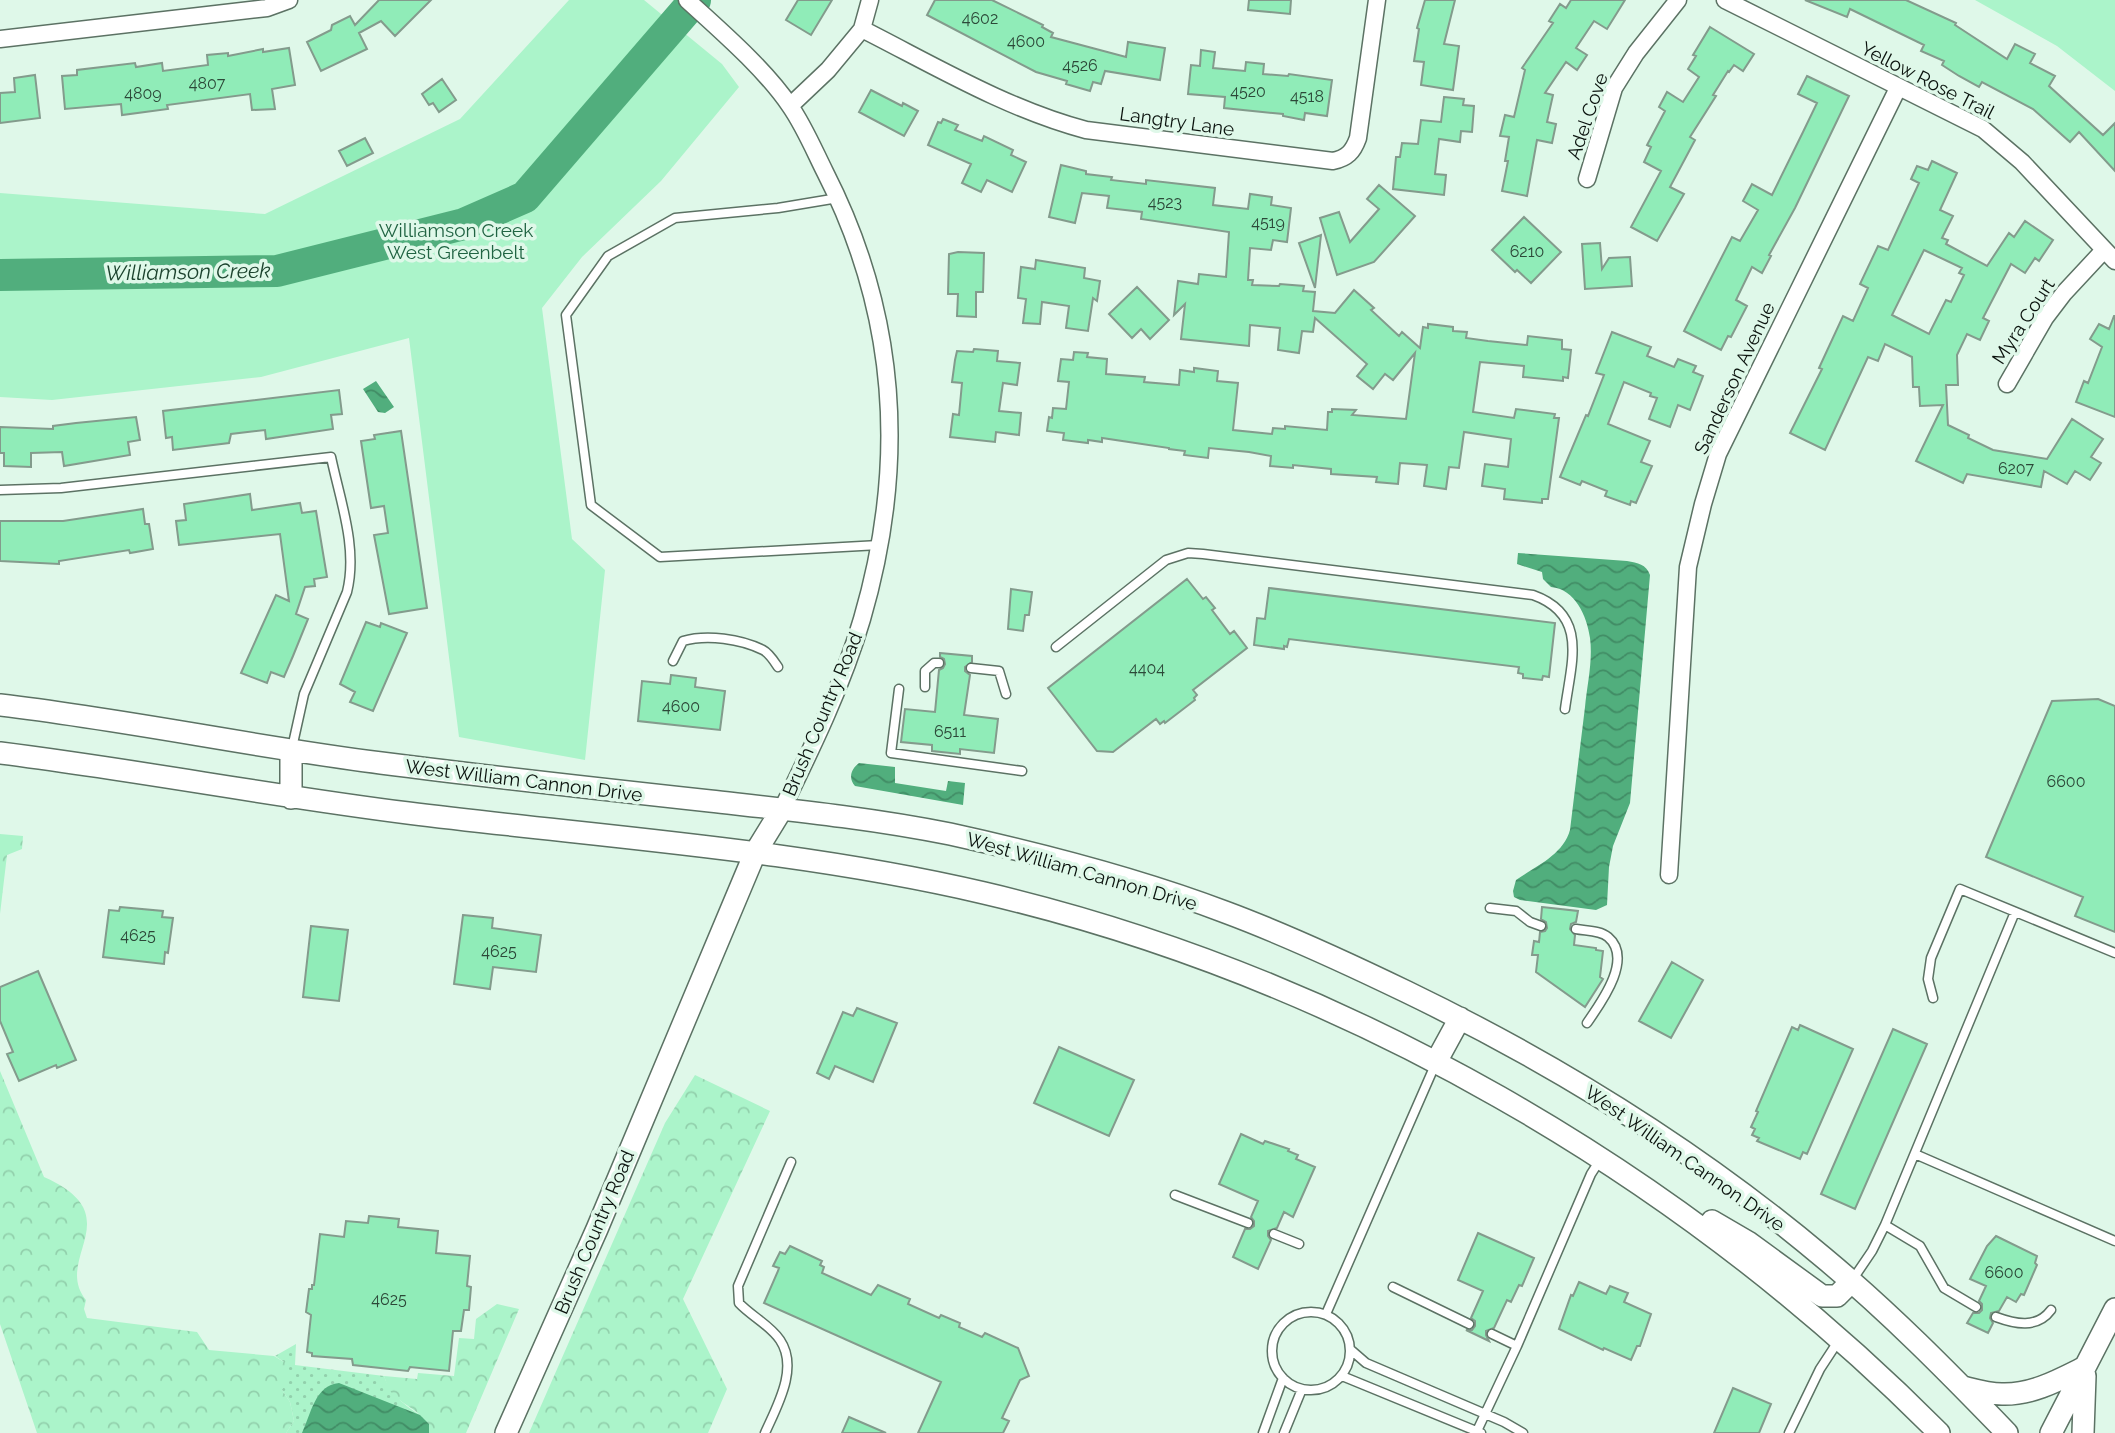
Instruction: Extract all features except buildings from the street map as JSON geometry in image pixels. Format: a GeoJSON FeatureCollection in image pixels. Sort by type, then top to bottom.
{"type":"FeatureCollection","features":[{"type":"Feature","properties":{"kind":"main road","name":"West William Cannon Drive"},"geometry":{"type":"LineString","coordinates":[[0,705],[53,711],[291,751],[860,818],[944,833],[1031,853],[1223,911],[1338,958],[1461,1018],[1552,1067],[1638,1120],[1744,1195],[1852,1282],[1912,1336],[2007,1433]]}},
{"type":"Feature","properties":{"kind":"main road"},"geometry":{"type":"LineString","coordinates":[[291,751],[291,797]]}},
{"type":"Feature","properties":{"kind":"main road"},"geometry":{"type":"LineString","coordinates":[[0,753],[291,797],[558,832],[755,853],[865,869],[958,888],[1080,919],[1186,953],[1250,976],[1436,1062],[1646,1187],[1755,1268],[1897,1390],[1939,1433]]}},
{"type":"Feature","properties":{"kind":"main road","name":"Brush Country Road"},"geometry":{"type":"LineString","coordinates":[[506,1433],[597,1229],[755,853],[782,809]]}},
{"type":"Feature","properties":{"kind":"main road"},"geometry":{"type":"LineString","coordinates":[[1436,1062],[1461,1018]]}},
{"type":"Feature","properties":{"kind":"main road"},"geometry":{"type":"LineString","coordinates":[[1671,1206],[1711,1221],[1748,1242],[1822,1296],[1837,1296],[1852,1282]]}},
{"type":"Feature","properties":{"kind":"main road"},"geometry":{"type":"LineString","coordinates":[[2051,1433],[2115,1309]]}},
{"type":"Feature","properties":{"kind":"main road"},"geometry":{"type":"LineString","coordinates":[[1963,1388],[2001,1394],[2026,1392],[2047,1386],[2085,1367]]}},
{"type":"Feature","properties":{"kind":"main road"},"geometry":{"type":"LineString","coordinates":[[2083,1433],[2085,1367]]}},
{"type":"Feature","properties":{"kind":"street"},"geometry":{"type":"LineString","coordinates":[[0,38],[267,8],[289,0]]}},
{"type":"Feature","properties":{"kind":"street","name":"Brush Country Road"},"geometry":{"type":"LineString","coordinates":[[687,0],[743,52],[790,106],[838,198],[850,223],[869,281],[882,335],[889,389],[888,474],[879,545],[862,619],[846,664],[782,809]]}},
{"type":"Feature","properties":{"kind":"street"},"geometry":{"type":"LineString","coordinates":[[790,106],[828,70],[862,29],[870,0]]}},
{"type":"Feature","properties":{"kind":"street","name":"Langtry Lane"},"geometry":{"type":"LineString","coordinates":[[862,29],[1049,121],[1086,130],[1333,161],[1345,158],[1354,149],[1358,138],[1377,0]]}},
{"type":"Feature","properties":{"kind":"street","name":"Adel Cove"},"geometry":{"type":"LineString","coordinates":[[1587,179],[1614,88],[1636,53],[1678,0]]}},
{"type":"Feature","properties":{"kind":"street","name":"Yellow Rose Trail"},"geometry":{"type":"LineString","coordinates":[[1725,0],[1983,130],[2022,162],[2110,256]]}},
{"type":"Feature","properties":{"kind":"street","name":"Sanderson Avenue"},"geometry":{"type":"LineString","coordinates":[[1669,875],[1688,567],[1703,504],[1718,454],[1899,88]]}},
{"type":"Feature","properties":{"kind":"street","name":"Myra Court"},"geometry":{"type":"LineString","coordinates":[[2007,384],[2045,318],[2064,293],[2110,256]]}},
{"type":"Feature","properties":{"kind":"lane"},"geometry":{"type":"LineString","coordinates":[[838,198],[778,208],[675,218],[608,256],[566,315],[591,505],[660,557],[879,545]]}},
{"type":"Feature","properties":{"kind":"lane"},"geometry":{"type":"LineString","coordinates":[[0,491],[61,488],[331,457],[351,551],[352,572],[347,592],[300,705],[291,751]]}},
{"type":"Feature","properties":{"kind":"lane"},"geometry":{"type":"LineString","coordinates":[[1056,647],[1166,560],[1188,553],[1533,594],[1559,608],[1569,623],[1574,643],[1565,709]]}},
{"type":"Feature","properties":{"kind":"lane"},"geometry":{"type":"LineString","coordinates":[[673,661],[683,641],[695,637],[740,642],[766,651],[778,667]]}},
{"type":"Feature","properties":{"kind":"lane"},"geometry":{"type":"LineString","coordinates":[[925,687],[925,671],[934,663],[939,663]]}},
{"type":"Feature","properties":{"kind":"lane"},"geometry":{"type":"LineString","coordinates":[[971,668],[999,671],[1006,694]]}},
{"type":"Feature","properties":{"kind":"lane"},"geometry":{"type":"LineString","coordinates":[[899,689],[891,754],[1021,771]]}},
{"type":"Feature","properties":{"kind":"lane"},"geometry":{"type":"LineString","coordinates":[[1933,998],[1928,979],[1931,958],[1960,889],[2115,953]]}},
{"type":"Feature","properties":{"kind":"lane"},"geometry":{"type":"LineString","coordinates":[[1490,908],[1516,911],[1530,922],[1541,926]]}},
{"type":"Feature","properties":{"kind":"lane"},"geometry":{"type":"LineString","coordinates":[[1852,1282],[1885,1225],[2015,912]]}},
{"type":"Feature","properties":{"kind":"lane"},"geometry":{"type":"LineString","coordinates":[[1576,929],[1608,937],[1616,950],[1614,981],[1587,1023]]}},
{"type":"Feature","properties":{"kind":"lane"},"geometry":{"type":"LineString","coordinates":[[1326,1314],[1436,1062]]}},
{"type":"Feature","properties":{"kind":"lane"},"geometry":{"type":"LineString","coordinates":[[1915,1154],[2115,1241]]}},
{"type":"Feature","properties":{"kind":"lane"},"geometry":{"type":"LineString","coordinates":[[1342,1376],[1479,1432],[1484,1414],[1600,1159]]}},
{"type":"Feature","properties":{"kind":"lane"},"geometry":{"type":"LineString","coordinates":[[765,1433],[785,1384],[787,1362],[779,1338],[740,1303],[737,1294],[738,1286],[791,1163]]}},
{"type":"Feature","properties":{"kind":"lane"},"geometry":{"type":"LineString","coordinates":[[1175,1195],[1248,1223]]}},
{"type":"Feature","properties":{"kind":"lane"},"geometry":{"type":"LineString","coordinates":[[1885,1225],[1920,1246],[1944,1287],[1976,1307]]}},
{"type":"Feature","properties":{"kind":"lane"},"geometry":{"type":"LineString","coordinates":[[1274,1234],[1298,1244]]}},
{"type":"Feature","properties":{"kind":"lane"},"geometry":{"type":"LineString","coordinates":[[1393,1287],[1469,1324]]}},
{"type":"Feature","properties":{"kind":"lane"},"geometry":{"type":"LineString","coordinates":[[1996,1317],[2026,1324],[2039,1321],[2050,1310]]}},
{"type":"Feature","properties":{"kind":"lane"},"geometry":{"type":"LineString","coordinates":[[1306,1312],[1326,1314],[1334,1319],[1346,1332],[1351,1350],[1342,1376],[1328,1387],[1320,1389],[1302,1389],[1283,1378],[1273,1359],[1274,1338],[1279,1329],[1286,1321],[1306,1312]]}},
{"type":"Feature","properties":{"kind":"lane"},"geometry":{"type":"LineString","coordinates":[[1492,1334],[1517,1346]]}},
{"type":"Feature","properties":{"kind":"lane"},"geometry":{"type":"LineString","coordinates":[[1789,1433],[1820,1369],[1840,1340]]}},
{"type":"Feature","properties":{"kind":"lane"},"geometry":{"type":"LineString","coordinates":[[1351,1350],[1366,1363],[1523,1433]]}},
{"type":"Feature","properties":{"kind":"lane"},"geometry":{"type":"LineString","coordinates":[[1263,1433],[1283,1378]]}},
{"type":"Feature","properties":{"kind":"lane"},"geometry":{"type":"LineString","coordinates":[[1284,1433],[1302,1389]]}},
{"type":"Feature","properties":{"kind":"green space","name":"Williamson Creek West Greenbelt"},"geometry":{"type":"Polygon","coordinates":[[[569,0],[644,0],[722,64],[739,87],[661,181],[582,257],[542,308],[572,539],[605,570],[585,760],[459,737],[409,338],[261,377],[52,400],[0,397],[0,193],[265,214],[460,119],[569,0]]]}},
{"type":"Feature","properties":{"kind":"green space"},"geometry":{"type":"Polygon","coordinates":[[[1975,0],[2115,0],[2115,91],[2057,46],[1975,0]]]}},
{"type":"Feature","properties":{"kind":"green space"},"geometry":{"type":"Polygon","coordinates":[[[0,834],[23,836],[22,849],[7,855],[0,914],[0,834]]]}},
{"type":"Feature","properties":{"kind":"green space"},"geometry":{"type":"Polygon","coordinates":[[[0,1071],[44,1177],[70,1192],[83,1207],[87,1222],[77,1269],[78,1284],[86,1300],[84,1309],[87,1318],[197,1332],[209,1350],[274,1356],[284,1362],[290,1374],[282,1390],[290,1402],[294,1421],[286,1433],[37,1433],[0,1324],[0,1071]]]}},
{"type":"Feature","properties":{"kind":"green space"},"geometry":{"type":"Polygon","coordinates":[[[695,1075],[770,1111],[683,1299],[727,1389],[708,1433],[529,1433],[665,1123],[695,1075]]]}},
{"type":"Feature","properties":{"kind":"green space"},"geometry":{"type":"Polygon","coordinates":[[[497,1304],[519,1309],[466,1433],[429,1433],[425,1420],[391,1392],[384,1376],[417,1379],[418,1373],[454,1376],[459,1338],[474,1339],[476,1319],[497,1304]]]}},
{"type":"Feature","properties":{"kind":"green space"},"geometry":{"type":"Polygon","coordinates":[[[296,1344],[295,1365],[384,1376],[396,1396],[426,1419],[429,1433],[286,1433],[294,1421],[290,1402],[282,1390],[284,1362],[275,1356],[296,1344]]]}},
{"type":"Feature","properties":{"kind":"water"},"geometry":{"type":"Polygon","coordinates":[[[376,381],[394,407],[385,413],[378,412],[363,389],[376,381]]]}},
{"type":"Feature","properties":{"kind":"water"},"geometry":{"type":"Polygon","coordinates":[[[1518,553],[1627,561],[1644,566],[1650,575],[1630,803],[1613,846],[1607,905],[1596,910],[1514,897],[1516,880],[1555,853],[1570,830],[1591,655],[1590,638],[1583,613],[1573,598],[1551,587],[1543,579],[1542,572],[1517,564],[1518,553]]]}},
{"type":"Feature","properties":{"kind":"water"},"geometry":{"type":"Polygon","coordinates":[[[859,763],[895,767],[895,783],[946,791],[948,781],[965,783],[963,805],[855,786],[851,774],[859,763]]]}},
{"type":"Feature","properties":{"kind":"water"},"geometry":{"type":"Polygon","coordinates":[[[339,1383],[420,1415],[429,1424],[429,1433],[302,1433],[319,1395],[324,1389],[339,1383]]]}},
{"type":"Feature","properties":{"kind":"waterway","name":"Williamson Creek"},"geometry":{"type":"LineString","coordinates":[[0,275],[277,271],[464,224],[525,197],[695,0]]}}]}
